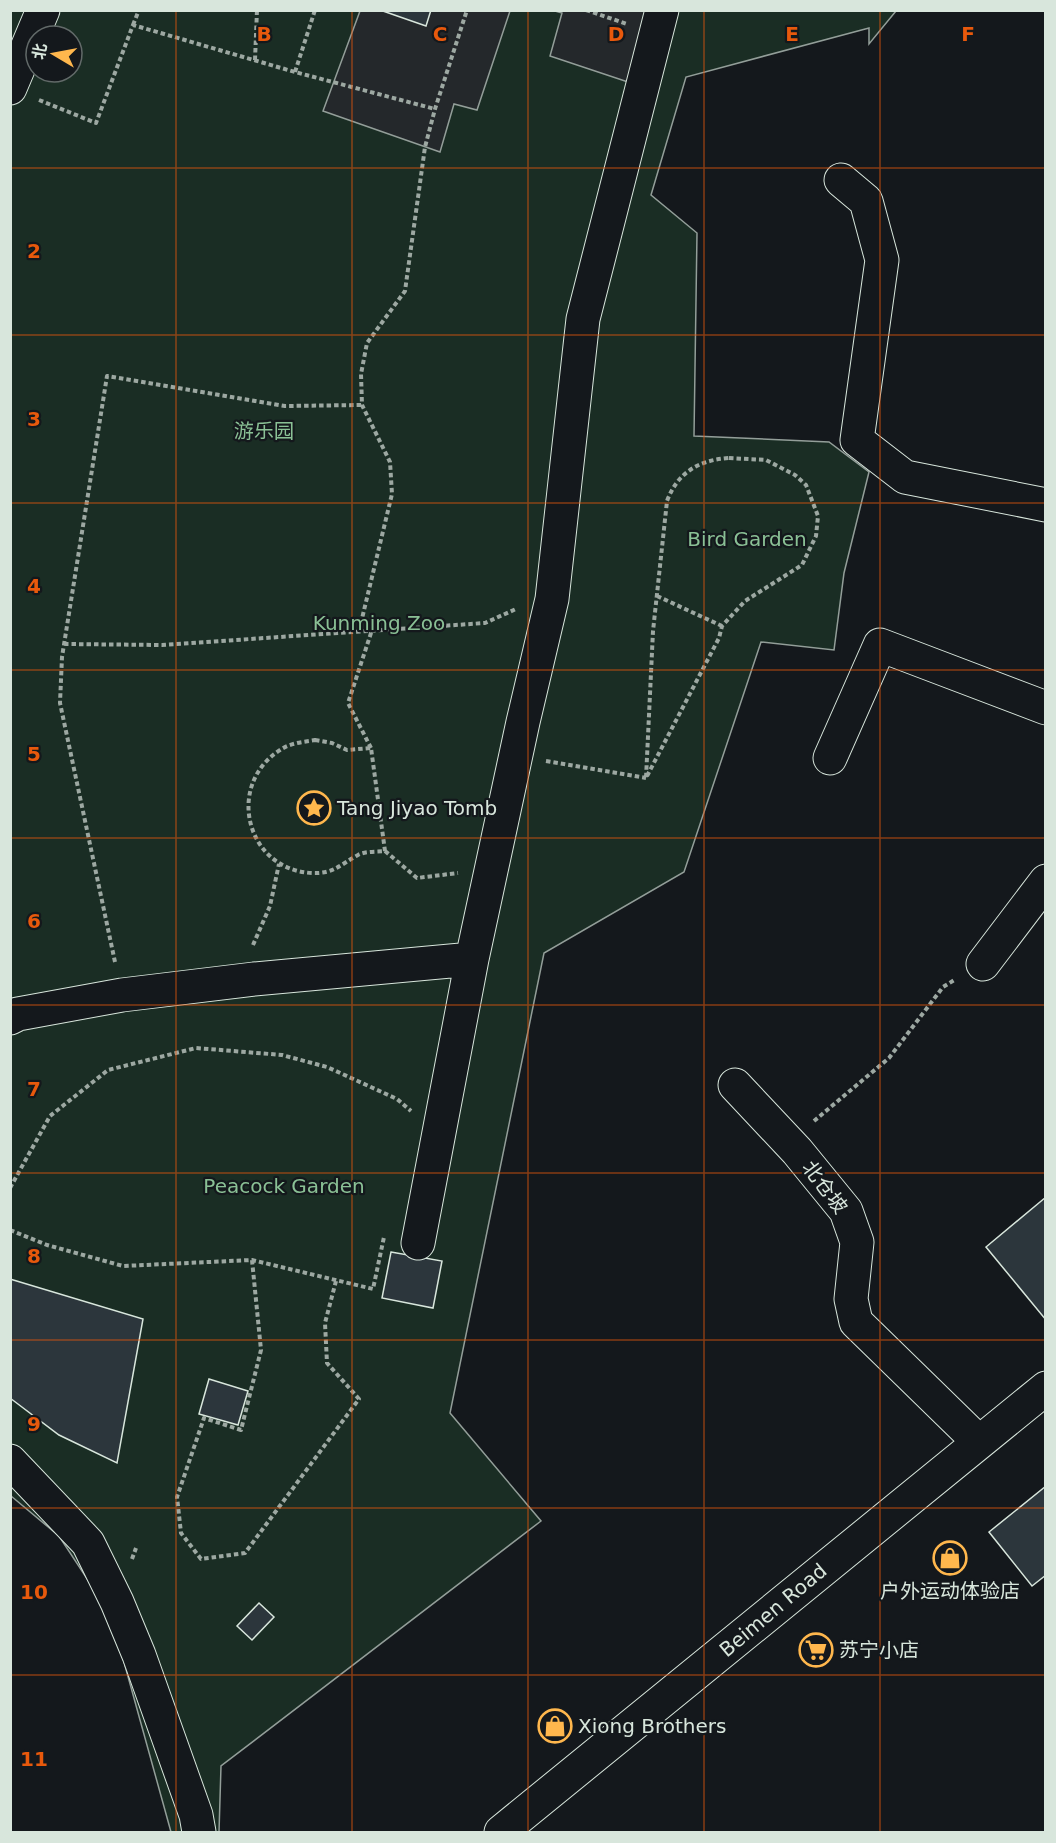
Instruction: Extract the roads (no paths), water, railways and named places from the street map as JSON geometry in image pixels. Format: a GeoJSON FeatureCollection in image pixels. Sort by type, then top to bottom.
{"type":"FeatureCollection","features":[{"type":"Feature","properties":{"kind":"street"},"geometry":{"type":"LineString","coordinates":[[21,93],[43,10]]}},
{"type":"Feature","properties":{"kind":"street"},"geometry":{"type":"LineString","coordinates":[[418,1243],[472,959],[552,598],[583,319],[659,22]]}},
{"type":"Feature","properties":{"kind":"street"},"geometry":{"type":"LineString","coordinates":[[841,180],[866,201],[882,260],[857,440],[905,477],[1046,505]]}},
{"type":"Feature","properties":{"kind":"street"},"geometry":{"type":"LineString","coordinates":[[830,758],[880,645],[1046,708]]}},
{"type":"Feature","properties":{"kind":"street"},"geometry":{"type":"LineString","coordinates":[[983,964],[1046,881]]}},
{"type":"Feature","properties":{"kind":"street"},"geometry":{"type":"LineString","coordinates":[[10,1018],[18,1014],[122,995],[254,979],[472,959]]}},
{"type":"Feature","properties":{"kind":"street","name":"北仓坡"},"geometry":{"type":"LineString","coordinates":[[735,1085],[789,1142],[846,1211],[857,1242],[851,1299],[856,1322],[979,1442]]}},
{"type":"Feature","properties":{"kind":"street","name":"Beimen Road"},"geometry":{"type":"LineString","coordinates":[[501,1833],[1046,1388]]}},
{"type":"Feature","properties":{"kind":"street"},"geometry":{"type":"LineString","coordinates":[[10,1461],[88,1543],[117,1602],[139,1655],[196,1815],[199,1833]]}},
{"type":"Feature","properties":{"kind":"place","name":"Tang Jiyao Tomb"},"geometry":{"type":"Point","coordinates":[314,808]}},
{"type":"Feature","properties":{"kind":"place","name":"户外运动体验店"},"geometry":{"type":"Point","coordinates":[950,1558]}},
{"type":"Feature","properties":{"kind":"place","name":"苏宁小店"},"geometry":{"type":"Point","coordinates":[816,1650]}},
{"type":"Feature","properties":{"kind":"place","name":"Xiong Brothers"},"geometry":{"type":"Point","coordinates":[555,1726]}},
{"type":"Feature","properties":{"kind":"park label","name":"游乐园"},"geometry":{"type":"Point","coordinates":[264,431]}},
{"type":"Feature","properties":{"kind":"park label","name":"Bird Garden"},"geometry":{"type":"Point","coordinates":[747,539]}},
{"type":"Feature","properties":{"kind":"park label","name":"Kunming Zoo"},"geometry":{"type":"Point","coordinates":[379,623]}},
{"type":"Feature","properties":{"kind":"park label","name":"Peacock Garden"},"geometry":{"type":"Point","coordinates":[284,1186]}}]}
